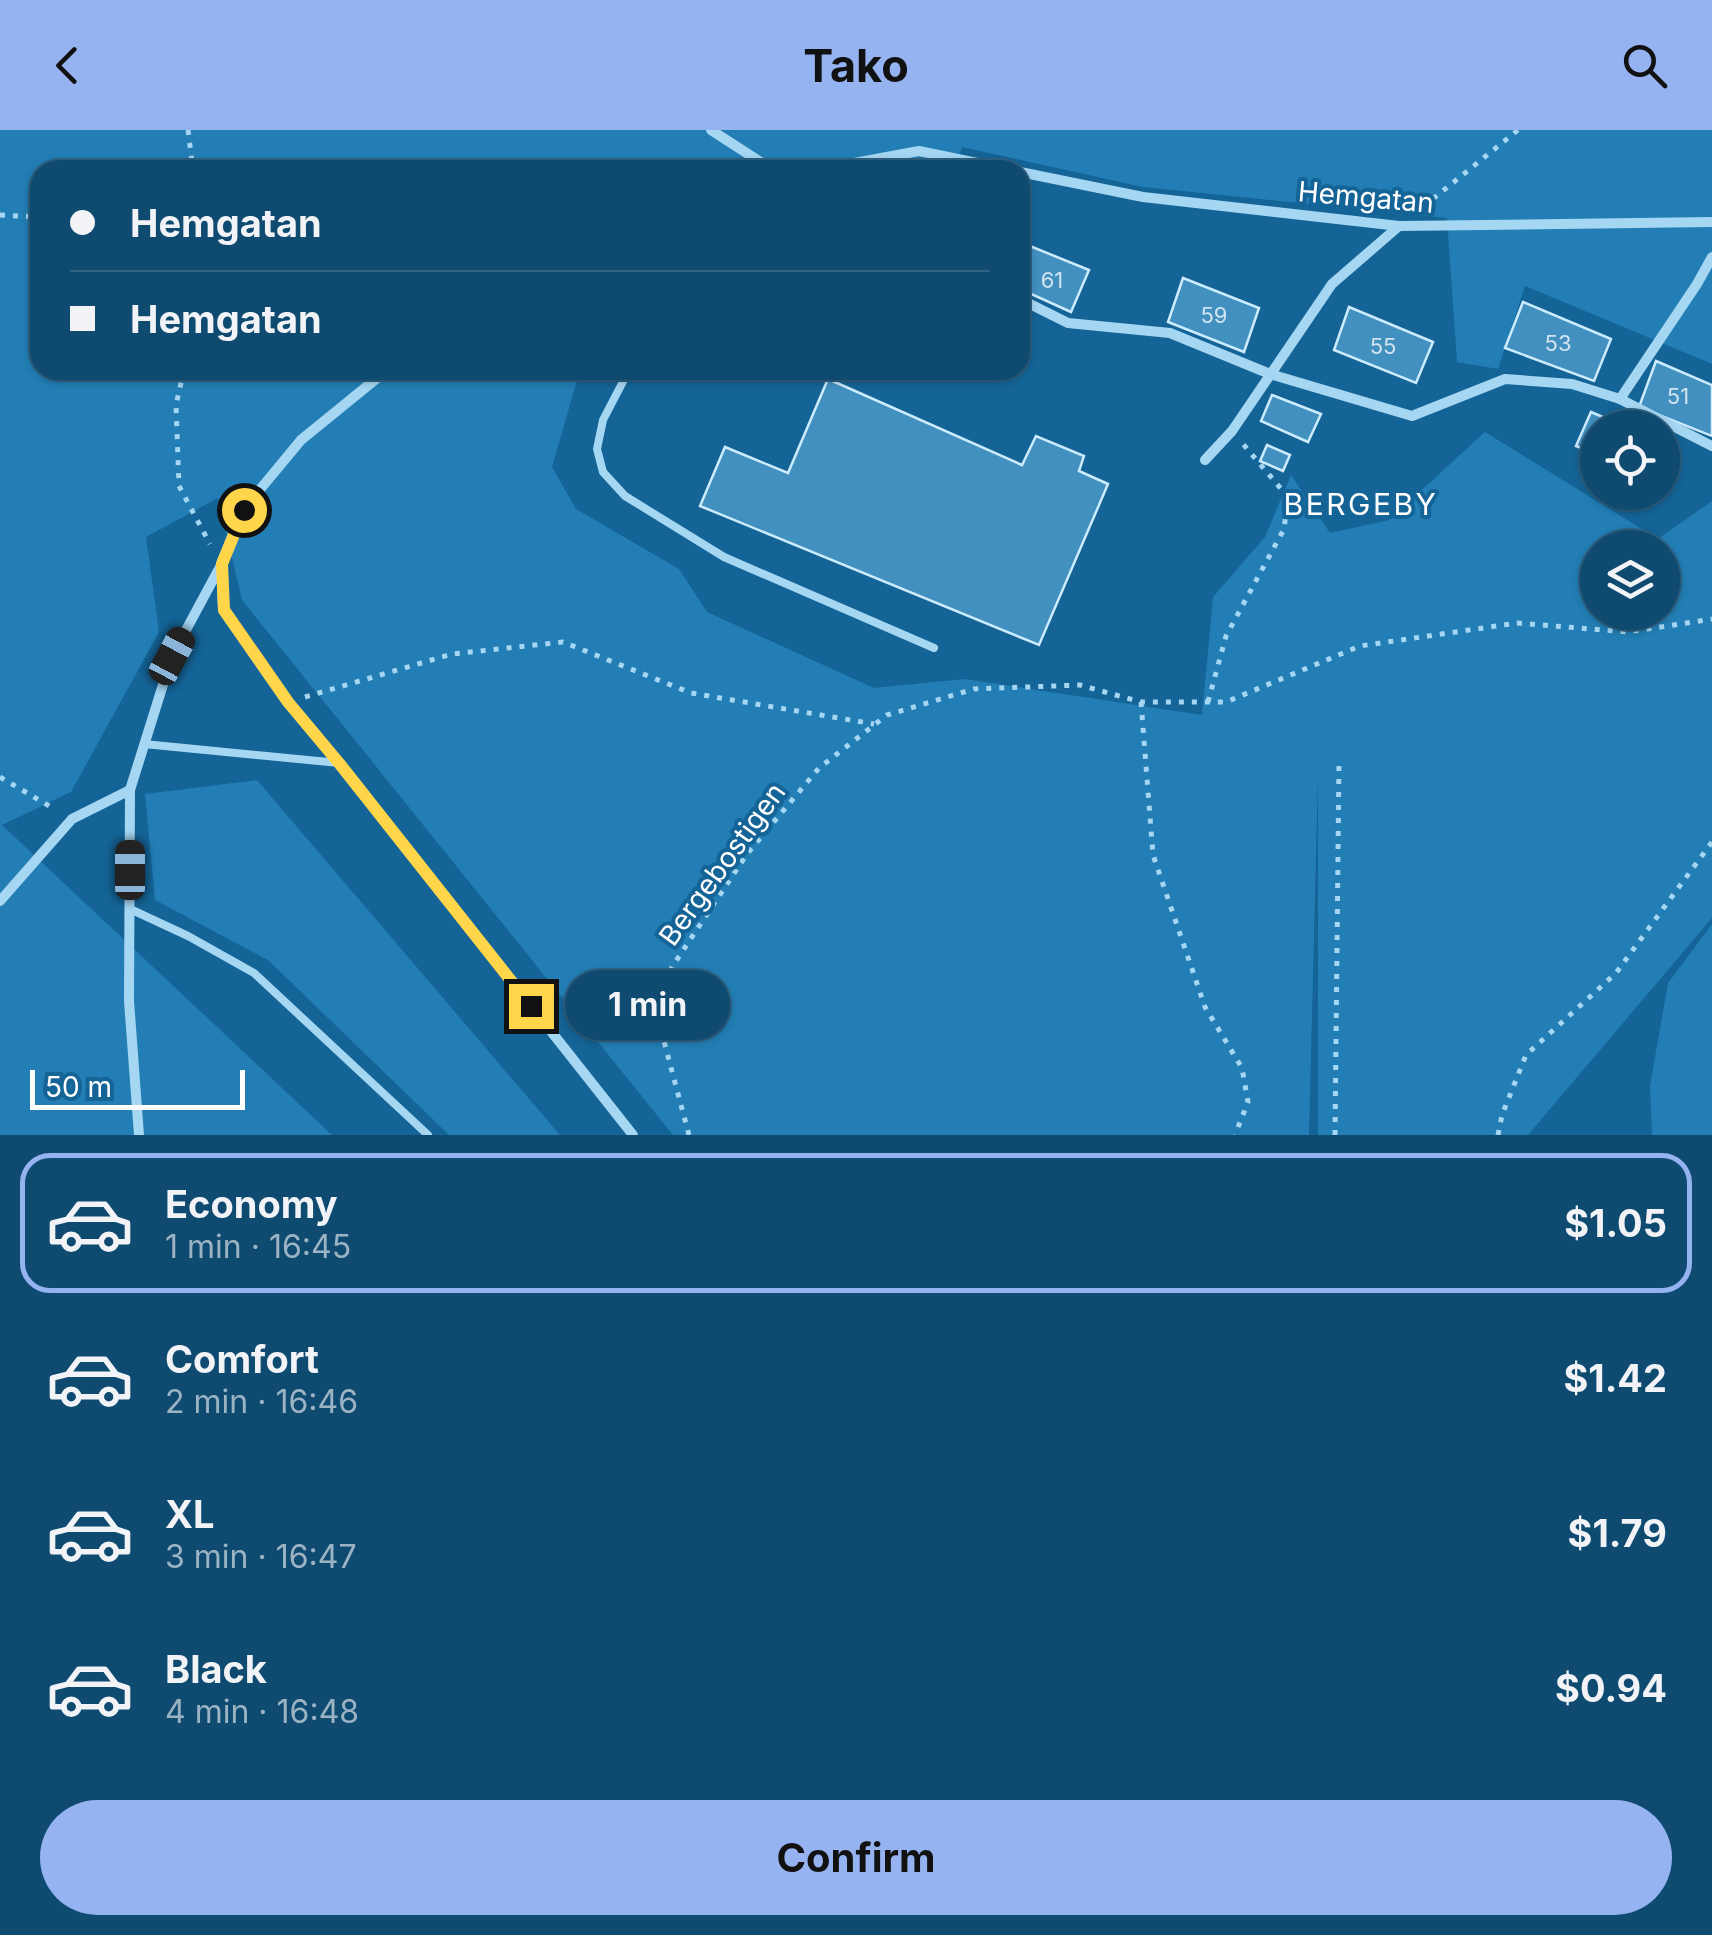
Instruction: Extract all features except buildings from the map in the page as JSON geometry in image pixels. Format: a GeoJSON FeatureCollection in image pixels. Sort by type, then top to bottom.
{"type":"FeatureCollection","features":[{"type":"Feature","properties":{"kind":"street"},"geometry":{"type":"LineString","coordinates":[[711,130],[758,160]]}},
{"type":"Feature","properties":{"kind":"street"},"geometry":{"type":"LineString","coordinates":[[871,160],[919,151],[963,160]]}},
{"type":"Feature","properties":{"kind":"street","name":"Hemgatan"},"geometry":{"type":"LineString","coordinates":[[1030,174],[1143,197],[1399,226],[1712,222]]}},
{"type":"Feature","properties":{"kind":"street"},"geometry":{"type":"LineString","coordinates":[[1204,460],[1232,431],[1332,284],[1399,226]]}},
{"type":"Feature","properties":{"kind":"street"},"geometry":{"type":"LineString","coordinates":[[1620,399],[1712,257]]}},
{"type":"Feature","properties":{"kind":"street"},"geometry":{"type":"LineString","coordinates":[[1030,304],[1068,323],[1170,332],[1270,374],[1412,416],[1505,379],[1572,384],[1620,399],[1712,446]]}},
{"type":"Feature","properties":{"kind":"street"},"geometry":{"type":"LineString","coordinates":[[139,1135],[130,1001],[130,790],[144,744],[172,656],[222,564],[244,510],[302,440],[375,380]]}},
{"type":"Feature","properties":{"kind":"street"},"geometry":{"type":"LineString","coordinates":[[222,564],[224,610],[288,702],[634,1135]]}},
{"type":"Feature","properties":{"kind":"street"},"geometry":{"type":"LineString","coordinates":[[0,901],[72,819],[130,790]]}},
{"type":"Feature","properties":{"kind":"lane"},"geometry":{"type":"LineString","coordinates":[[624,380],[603,420],[597,450],[603,472],[625,496],[724,558],[934,648]]}},
{"type":"Feature","properties":{"kind":"lane"},"geometry":{"type":"LineString","coordinates":[[144,744],[339,763]]}},
{"type":"Feature","properties":{"kind":"lane"},"geometry":{"type":"LineString","coordinates":[[130,909],[254,972],[428,1135]]}},
{"type":"Feature","properties":{"kind":"path"},"geometry":{"type":"LineString","coordinates":[[188,130],[192,160]]}},
{"type":"Feature","properties":{"kind":"path"},"geometry":{"type":"LineString","coordinates":[[1399,226],[1518,130]]}},
{"type":"Feature","properties":{"kind":"path"},"geometry":{"type":"LineString","coordinates":[[0,215],[30,216]]}},
{"type":"Feature","properties":{"kind":"path"},"geometry":{"type":"LineString","coordinates":[[182,380],[176,405],[179,486],[222,564]]}},
{"type":"Feature","properties":{"kind":"path"},"geometry":{"type":"LineString","coordinates":[[1208,702],[1226,636],[1284,529],[1288,497],[1232,431]]}},
{"type":"Feature","properties":{"kind":"path","name":"Bergebostigen"},"geometry":{"type":"LineString","coordinates":[[689,1135],[658,1019],[672,967],[747,854],[818,768],[887,715],[974,689],[1080,685],[1141,702],[1226,702],[1360,646],[1516,622],[1628,632],[1712,619]]}},
{"type":"Feature","properties":{"kind":"path"},"geometry":{"type":"LineString","coordinates":[[288,702],[452,654],[563,642],[691,694],[875,724]]}},
{"type":"Feature","properties":{"kind":"path"},"geometry":{"type":"LineString","coordinates":[[1141,702],[1153,855],[1205,1007],[1242,1068],[1248,1102],[1235,1135]]}},
{"type":"Feature","properties":{"kind":"path"},"geometry":{"type":"LineString","coordinates":[[1335,1135],[1339,760]]}},
{"type":"Feature","properties":{"kind":"path"},"geometry":{"type":"LineString","coordinates":[[0,777],[72,819]]}},
{"type":"Feature","properties":{"kind":"path"},"geometry":{"type":"LineString","coordinates":[[1498,1135],[1526,1055],[1616,973],[1712,842]]}},
{"type":"Feature","properties":{"kind":"shaded area"},"geometry":{"type":"Polygon","coordinates":[[[0,130],[1712,130],[1712,364],[1525,286],[1498,369],[1457,362],[1447,218],[1143,187],[962,147],[957,160],[30,160],[30,380],[577,380],[552,467],[576,509],[679,569],[707,612],[874,688],[965,679],[1202,715],[1213,597],[1265,537],[1291,475],[1330,533],[1389,520],[1485,432],[1580,491],[1580,510],[1611,510],[1643,530],[1580,530],[1580,630],[1680,630],[1680,530],[1671,530],[1712,501],[1712,918],[1528,1135],[1318,1135],[1318,777],[1309,1135],[673,1135],[242,600],[218,498],[146,537],[159,632],[71,792],[2,825],[332,1135],[0,1135],[0,130]]]}},
{"type":"Feature","properties":{"kind":"shaded area"},"geometry":{"type":"Polygon","coordinates":[[[257,780],[560,1135],[449,1135],[268,960],[155,900],[145,794],[257,780]]]}},
{"type":"Feature","properties":{"kind":"shaded area"},"geometry":{"type":"Polygon","coordinates":[[[1712,924],[1712,1135],[1652,1135],[1650,1086],[1668,983],[1712,924]]]}},
{"type":"Feature","properties":{"kind":"district","name":"BERGEBY"},"geometry":{"type":"Point","coordinates":[1361,504]}},
{"type":"Feature","properties":{"kind":"route"},"geometry":{"type":"LineString","coordinates":[[244,510],[222,564],[224,610],[288,702],[531,1006]]}}]}
